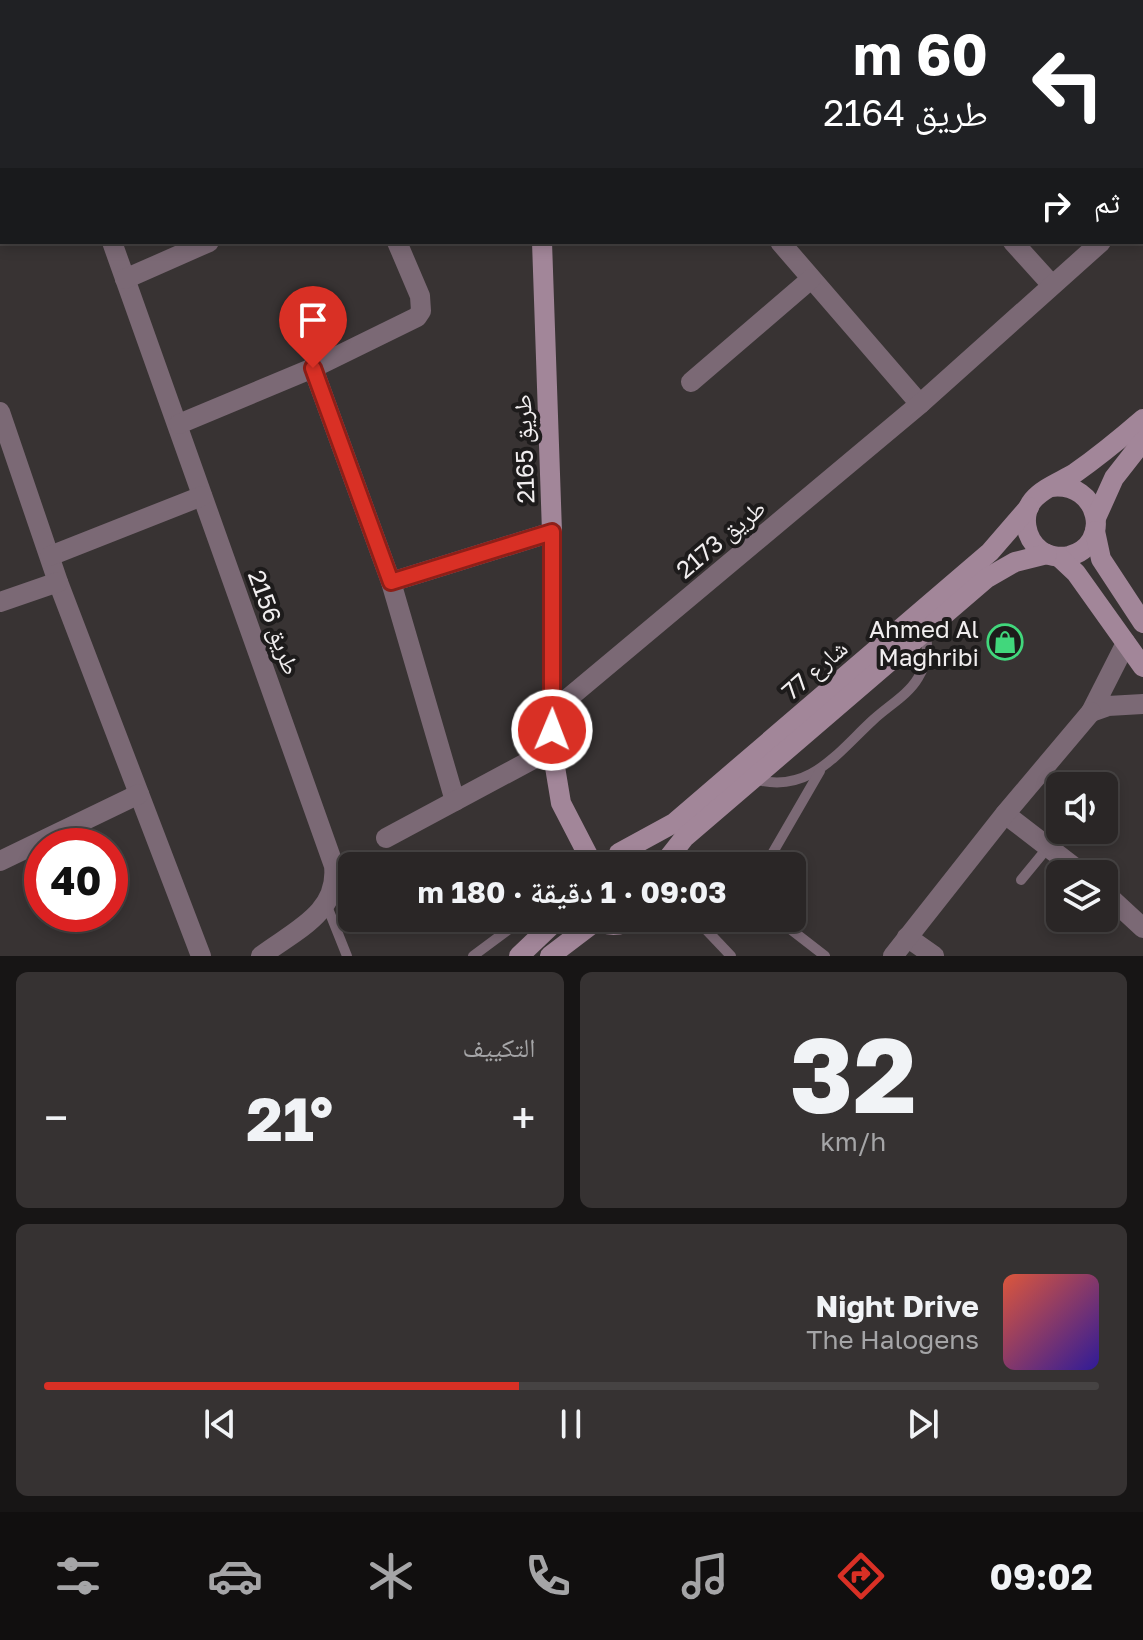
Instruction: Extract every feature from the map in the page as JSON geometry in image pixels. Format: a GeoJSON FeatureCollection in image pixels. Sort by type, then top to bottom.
{"type":"FeatureCollection","features":[{"type":"Feature","properties":{"kind":"street","name":"طريق 2156"},"geometry":{"type":"LineString","coordinates":[[113,244],[334,866],[334,891],[327,906]]}},
{"type":"Feature","properties":{"kind":"street"},"geometry":{"type":"LineString","coordinates":[[125,279],[204,244]]}},
{"type":"Feature","properties":{"kind":"street"},"geometry":{"type":"LineString","coordinates":[[179,424],[313,368],[417,317],[421,311],[420,296],[398,244]]}},
{"type":"Feature","properties":{"kind":"street","name":"طريق 2165"},"geometry":{"type":"LineString","coordinates":[[542,244],[552,532],[552,749],[561,803],[583,852]]}},
{"type":"Feature","properties":{"kind":"street"},"geometry":{"type":"LineString","coordinates":[[782,244],[920,404]]}},
{"type":"Feature","properties":{"kind":"street"},"geometry":{"type":"LineString","coordinates":[[1015,244],[1051,284]]}},
{"type":"Feature","properties":{"kind":"street","name":"طريق 2173"},"geometry":{"type":"LineString","coordinates":[[553,711],[920,404],[1099,244]]}},
{"type":"Feature","properties":{"kind":"street"},"geometry":{"type":"LineString","coordinates":[[691,382],[811,279]]}},
{"type":"Feature","properties":{"kind":"street"},"geometry":{"type":"LineString","coordinates":[[313,368],[391,582],[455,801]]}},
{"type":"Feature","properties":{"kind":"street"},"geometry":{"type":"LineString","coordinates":[[0,412],[58,582],[201,956]]}},
{"type":"Feature","properties":{"kind":"street"},"geometry":{"type":"LineString","coordinates":[[1143,419],[1029,507],[1027,529],[1038,548],[1076,573],[1143,667]]}},
{"type":"Feature","properties":{"kind":"street"},"geometry":{"type":"LineString","coordinates":[[1053,555],[1081,550],[1096,524],[1114,478],[1143,441]]}},
{"type":"Feature","properties":{"kind":"street"},"geometry":{"type":"LineString","coordinates":[[1051,487],[1061,486],[1081,492],[1088,499],[1096,524],[1101,559],[1143,623]]}},
{"type":"Feature","properties":{"kind":"street"},"geometry":{"type":"LineString","coordinates":[[50,556],[202,496]]}},
{"type":"Feature","properties":{"kind":"street","name":"شارع 77"},"geometry":{"type":"LineString","coordinates":[[621,852],[674,823],[990,552],[1029,507]]}},
{"type":"Feature","properties":{"kind":"street"},"geometry":{"type":"LineString","coordinates":[[391,582],[552,532]]}},
{"type":"Feature","properties":{"kind":"street","name":"شارع 77"},"geometry":{"type":"LineString","coordinates":[[673,852],[684,838],[752,779],[1000,569],[1053,555]]}},
{"type":"Feature","properties":{"kind":"street"},"geometry":{"type":"LineString","coordinates":[[0,602],[58,582]]}},
{"type":"Feature","properties":{"kind":"street"},"geometry":{"type":"LineString","coordinates":[[893,956],[1005,814],[1091,712],[1126,643]]}},
{"type":"Feature","properties":{"kind":"street"},"geometry":{"type":"LineString","coordinates":[[1091,712],[1108,706],[1143,704]]}},
{"type":"Feature","properties":{"kind":"street"},"geometry":{"type":"LineString","coordinates":[[386,838],[552,749]]}},
{"type":"Feature","properties":{"kind":"street"},"geometry":{"type":"LineString","coordinates":[[0,861],[139,794]]}},
{"type":"Feature","properties":{"kind":"street"},"geometry":{"type":"LineString","coordinates":[[1005,814],[1066,860]]}},
{"type":"Feature","properties":{"kind":"street"},"geometry":{"type":"LineString","coordinates":[[1118,905],[1143,928]]}},
{"type":"Feature","properties":{"kind":"street"},"geometry":{"type":"LineString","coordinates":[[261,956],[327,906]]}},
{"type":"Feature","properties":{"kind":"street"},"geometry":{"type":"LineString","coordinates":[[519,956],[544,932]]}},
{"type":"Feature","properties":{"kind":"street"},"geometry":{"type":"LineString","coordinates":[[550,956],[579,932]]}},
{"type":"Feature","properties":{"kind":"street"},"geometry":{"type":"LineString","coordinates":[[907,937],[934,956]]}},
{"type":"Feature","properties":{"kind":"lane"},"geometry":{"type":"LineString","coordinates":[[752,779],[780,784],[808,778],[820,770],[918,678],[928,646],[926,630]]}},
{"type":"Feature","properties":{"kind":"lane"},"geometry":{"type":"LineString","coordinates":[[773,852],[820,770]]}},
{"type":"Feature","properties":{"kind":"lane"},"geometry":{"type":"LineString","coordinates":[[1021,880],[1049,846]]}},
{"type":"Feature","properties":{"kind":"lane"},"geometry":{"type":"LineString","coordinates":[[327,906],[347,956]]}},
{"type":"Feature","properties":{"kind":"lane"},"geometry":{"type":"LineString","coordinates":[[473,956],[505,932]]}},
{"type":"Feature","properties":{"kind":"lane"},"geometry":{"type":"LineString","coordinates":[[707,932],[725,954]]}},
{"type":"Feature","properties":{"kind":"lane"},"geometry":{"type":"LineString","coordinates":[[794,932],[825,956]]}},
{"type":"Feature","properties":{"kind":"place","name":"Ahmed Al Maghribi"},"geometry":{"type":"Point","coordinates":[1005,642]}},
{"type":"Feature","properties":{"kind":"route"},"geometry":{"type":"LineString","coordinates":[[313,368],[391,582],[552,532],[552,730]]}}]}
